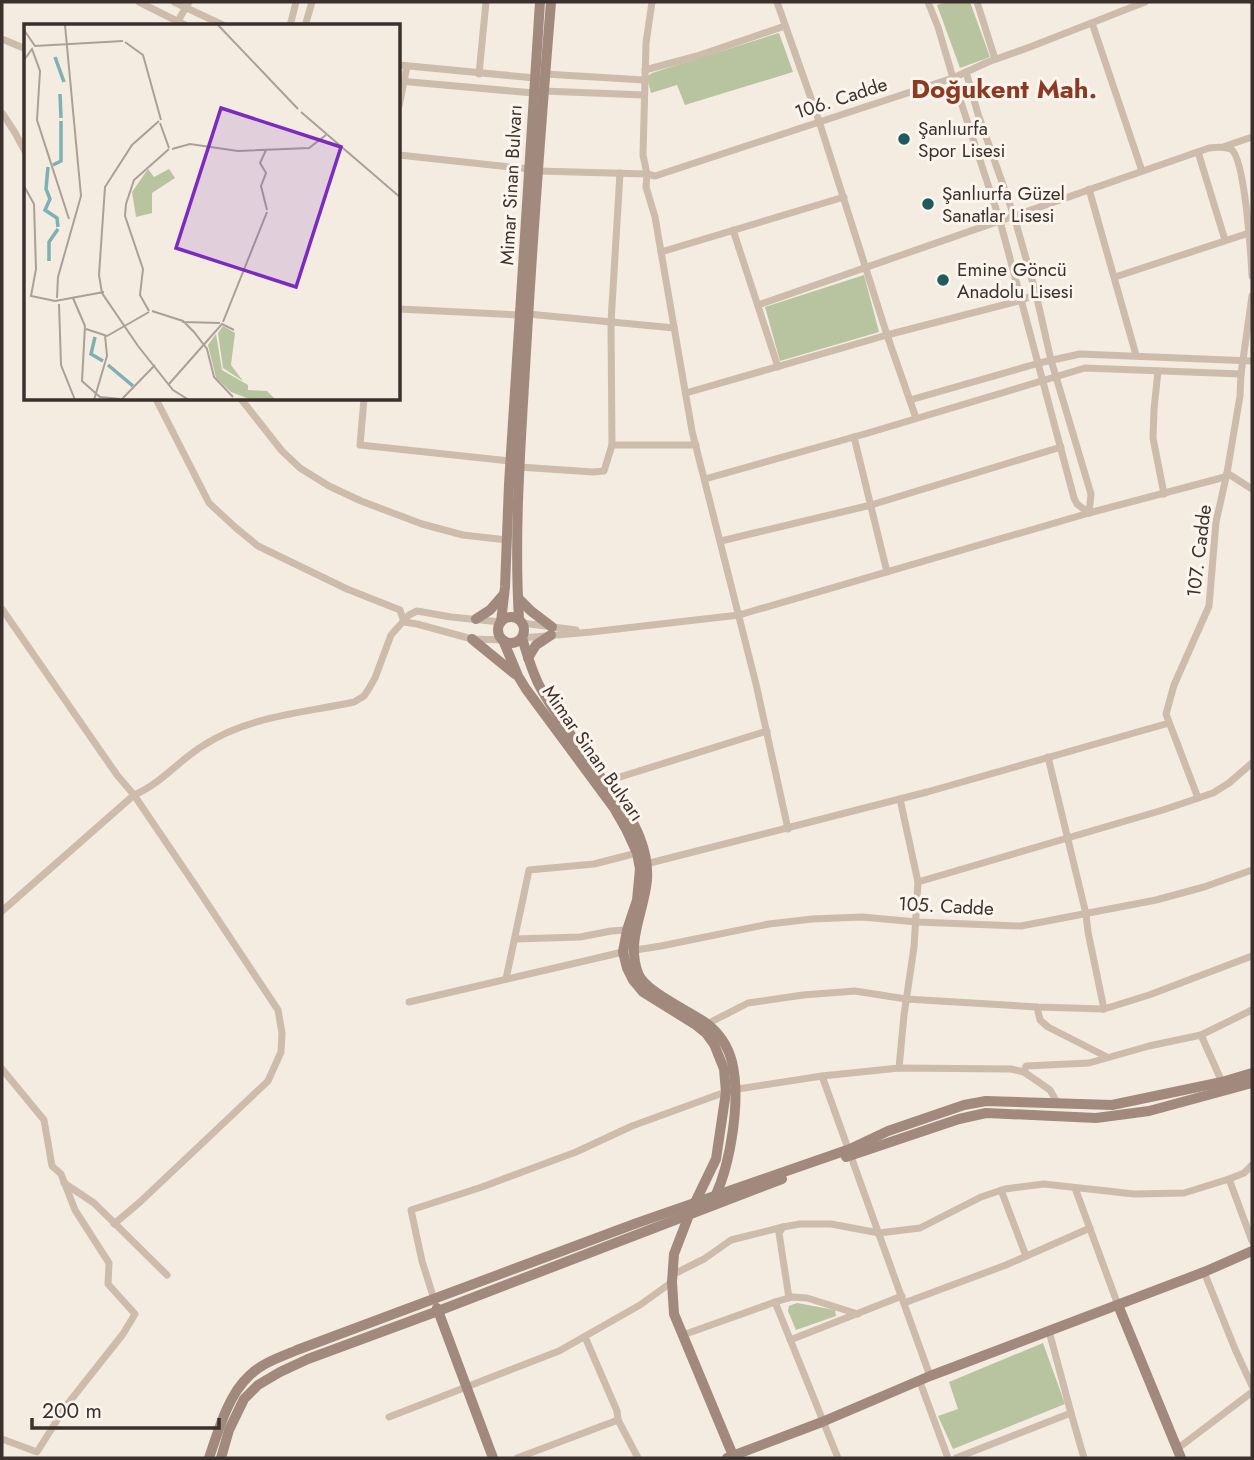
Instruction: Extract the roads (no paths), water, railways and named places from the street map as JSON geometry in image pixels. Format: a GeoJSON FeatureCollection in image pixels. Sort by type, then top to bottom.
{"type":"FeatureCollection","features":[{"type":"Feature","properties":{"kind":"main road","name":"Mimar Sinan Bulvarı"},"geometry":{"type":"LineString","coordinates":[[501,622],[539,92],[540,2]]}},
{"type":"Feature","properties":{"kind":"main road","name":"Mimar Sinan Bulvarı"},"geometry":{"type":"LineString","coordinates":[[540,76],[551,2]]}},
{"type":"Feature","properties":{"kind":"main road","name":"Mimar Sinan Bulvarı"},"geometry":{"type":"LineString","coordinates":[[514,464],[521,621]]}},
{"type":"Feature","properties":{"kind":"main road"},"geometry":{"type":"LineString","coordinates":[[476,620],[490,610],[504,594]]}},
{"type":"Feature","properties":{"kind":"main road"},"geometry":{"type":"LineString","coordinates":[[518,597],[551,631],[536,645],[528,658]]}},
{"type":"Feature","properties":{"kind":"main road"},"geometry":{"type":"LineString","coordinates":[[510,617],[521,621],[524,631],[522,638],[513,643],[503,640],[498,631],[501,622],[510,617]]}},
{"type":"Feature","properties":{"kind":"main road","name":"Mimar Sinan Bulvarı"},"geometry":{"type":"LineString","coordinates":[[522,638],[539,686],[629,815],[639,837],[647,878],[628,951],[638,976],[644,983],[717,1033],[726,1045],[732,1061],[734,1119],[725,1171],[716,1196],[706,1208]]}},
{"type":"Feature","properties":{"kind":"main road"},"geometry":{"type":"LineString","coordinates":[[472,639],[518,676]]}},
{"type":"Feature","properties":{"kind":"main road","name":"Mimar Sinan Bulvarı"},"geometry":{"type":"LineString","coordinates":[[503,640],[518,676],[614,808],[637,853],[640,869],[637,900],[627,930],[627,968],[632,980],[643,992],[706,1033],[715,1044],[731,1091],[716,1159],[674,1254],[672,1279],[674,1314],[731,1457]]}},
{"type":"Feature","properties":{"kind":"main road"},"geometry":{"type":"LineString","coordinates":[[221,1458],[229,1430],[244,1399],[258,1385],[280,1372],[850,1152],[888,1131],[933,1115],[986,1101],[1112,1105],[1252,1073]]}},
{"type":"Feature","properties":{"kind":"main road"},"geometry":{"type":"LineString","coordinates":[[209,1458],[235,1393],[248,1376],[266,1364],[297,1350],[695,1203],[850,1152],[986,1113],[1096,1118],[1149,1111],[1252,1083]]}},
{"type":"Feature","properties":{"kind":"main road"},"geometry":{"type":"LineString","coordinates":[[731,1457],[930,1376],[1204,1272],[1252,1251]]}},
{"type":"Feature","properties":{"kind":"main road"},"geometry":{"type":"LineString","coordinates":[[434,1299],[493,1458]]}},
{"type":"Feature","properties":{"kind":"main road"},"geometry":{"type":"LineString","coordinates":[[1118,1305],[1179,1453]]}},
{"type":"Feature","properties":{"kind":"street"},"geometry":{"type":"LineString","coordinates":[[139,2],[176,24],[187,5]]}},
{"type":"Feature","properties":{"kind":"street"},"geometry":{"type":"LineString","coordinates":[[174,2],[187,5],[221,24]]}},
{"type":"Feature","properties":{"kind":"street"},"geometry":{"type":"LineString","coordinates":[[290,24],[296,2]]}},
{"type":"Feature","properties":{"kind":"street"},"geometry":{"type":"LineString","coordinates":[[306,24],[312,2]]}},
{"type":"Feature","properties":{"kind":"street"},"geometry":{"type":"LineString","coordinates":[[479,74],[486,2]]}},
{"type":"Feature","properties":{"kind":"street"},"geometry":{"type":"LineString","coordinates":[[652,2],[644,80],[643,155],[647,174],[646,187],[655,217],[696,445],[767,731],[788,829]]}},
{"type":"Feature","properties":{"kind":"street"},"geometry":{"type":"LineString","coordinates":[[777,2],[819,121],[916,418]]}},
{"type":"Feature","properties":{"kind":"street"},"geometry":{"type":"LineString","coordinates":[[928,2],[1000,221],[1074,498],[1077,504],[1089,513]]}},
{"type":"Feature","properties":{"kind":"street"},"geometry":{"type":"LineString","coordinates":[[976,2],[995,59]]}},
{"type":"Feature","properties":{"kind":"street","name":"106. Cadde"},"geometry":{"type":"LineString","coordinates":[[401,155],[533,170],[655,176],[953,78],[995,59],[1145,2]]}},
{"type":"Feature","properties":{"kind":"street"},"geometry":{"type":"LineString","coordinates":[[1092,23],[1142,171]]}},
{"type":"Feature","properties":{"kind":"street"},"geometry":{"type":"LineString","coordinates":[[645,70],[697,56],[785,26]]}},
{"type":"Feature","properties":{"kind":"street"},"geometry":{"type":"LineString","coordinates":[[2,39],[24,48]]}},
{"type":"Feature","properties":{"kind":"street"},"geometry":{"type":"LineString","coordinates":[[644,80],[479,74],[403,66],[401,81],[539,92],[644,95]]}},
{"type":"Feature","properties":{"kind":"street"},"geometry":{"type":"LineString","coordinates":[[966,72],[1014,216],[1036,294],[1063,404],[1091,494],[1089,513]]}},
{"type":"Feature","properties":{"kind":"street"},"geometry":{"type":"LineString","coordinates":[[2,113],[24,149]]}},
{"type":"Feature","properties":{"kind":"street"},"geometry":{"type":"LineString","coordinates":[[758,305],[1209,148],[1227,148],[1252,137]]}},
{"type":"Feature","properties":{"kind":"street"},"geometry":{"type":"LineString","coordinates":[[1227,148],[1237,156],[1240,167],[1251,232],[1252,276]]}},
{"type":"Feature","properties":{"kind":"street"},"geometry":{"type":"LineString","coordinates":[[1198,152],[1225,240]]}},
{"type":"Feature","properties":{"kind":"street"},"geometry":{"type":"LineString","coordinates":[[364,401],[360,444],[514,464],[604,471],[612,445],[611,322],[620,173]]}},
{"type":"Feature","properties":{"kind":"street"},"geometry":{"type":"LineString","coordinates":[[1089,189],[1136,355]]}},
{"type":"Feature","properties":{"kind":"street"},"geometry":{"type":"LineString","coordinates":[[661,252],[844,197]]}},
{"type":"Feature","properties":{"kind":"street"},"geometry":{"type":"LineString","coordinates":[[733,230],[778,368]]}},
{"type":"Feature","properties":{"kind":"street"},"geometry":{"type":"LineString","coordinates":[[1115,277],[1251,232]]}},
{"type":"Feature","properties":{"kind":"street"},"geometry":{"type":"LineString","coordinates":[[686,393],[1036,294]]}},
{"type":"Feature","properties":{"kind":"street","name":"107. Cadde"},"geometry":{"type":"LineString","coordinates":[[1198,798],[1166,714],[1174,685],[1209,606],[1216,522],[1245,366],[1252,296]]}},
{"type":"Feature","properties":{"kind":"street"},"geometry":{"type":"LineString","coordinates":[[401,309],[524,315],[674,328]]}},
{"type":"Feature","properties":{"kind":"street"},"geometry":{"type":"LineString","coordinates":[[910,400],[1080,354],[1136,355],[1245,366],[1252,369]]}},
{"type":"Feature","properties":{"kind":"street"},"geometry":{"type":"LineString","coordinates":[[705,479],[1085,368],[1158,371],[1245,366]]}},
{"type":"Feature","properties":{"kind":"street"},"geometry":{"type":"LineString","coordinates":[[1158,371],[1153,438],[1164,494]]}},
{"type":"Feature","properties":{"kind":"street"},"geometry":{"type":"LineString","coordinates":[[157,401],[209,503],[236,528],[258,547],[347,589],[400,610],[404,622]]}},
{"type":"Feature","properties":{"kind":"street"},"geometry":{"type":"LineString","coordinates":[[243,401],[282,451],[300,468],[329,486],[422,524],[463,535],[507,540]]}},
{"type":"Feature","properties":{"kind":"street"},"geometry":{"type":"LineString","coordinates":[[854,437],[887,572]]}},
{"type":"Feature","properties":{"kind":"street"},"geometry":{"type":"LineString","coordinates":[[612,445],[696,445]]}},
{"type":"Feature","properties":{"kind":"street"},"geometry":{"type":"LineString","coordinates":[[721,541],[871,505],[1061,447]]}},
{"type":"Feature","properties":{"kind":"street"},"geometry":{"type":"LineString","coordinates":[[522,638],[551,631],[591,632],[739,615],[1226,475],[1252,489]]}},
{"type":"Feature","properties":{"kind":"street"},"geometry":{"type":"LineString","coordinates":[[2,609],[117,775],[134,795],[278,1010],[282,1033],[281,1052],[268,1082],[114,1224]]}},
{"type":"Feature","properties":{"kind":"street"},"geometry":{"type":"LineString","coordinates":[[2,911],[134,795],[153,785],[202,746],[226,732],[256,722],[283,714],[354,702],[364,696],[375,678],[391,635],[409,615],[418,611],[501,622]]}},
{"type":"Feature","properties":{"kind":"street"},"geometry":{"type":"LineString","coordinates":[[521,621],[551,631]]}},
{"type":"Feature","properties":{"kind":"street"},"geometry":{"type":"LineString","coordinates":[[404,622],[472,639],[503,640]]}},
{"type":"Feature","properties":{"kind":"street"},"geometry":{"type":"LineString","coordinates":[[646,864],[900,799],[1169,723]]}},
{"type":"Feature","properties":{"kind":"street"},"geometry":{"type":"LineString","coordinates":[[604,782],[767,731]]}},
{"type":"Feature","properties":{"kind":"street"},"geometry":{"type":"LineString","coordinates":[[1048,757],[1086,914],[1104,1009]]}},
{"type":"Feature","properties":{"kind":"street"},"geometry":{"type":"LineString","coordinates":[[918,883],[1213,793],[1252,763]]}},
{"type":"Feature","properties":{"kind":"street"},"geometry":{"type":"LineString","coordinates":[[899,1068],[917,922],[918,883],[900,799]]}},
{"type":"Feature","properties":{"kind":"street"},"geometry":{"type":"LineString","coordinates":[[506,979],[529,870],[594,864],[637,853]]}},
{"type":"Feature","properties":{"kind":"street","name":"105. Cadde"},"geometry":{"type":"LineString","coordinates":[[409,1002],[628,951],[769,924],[862,917],[1021,926],[1156,900],[1252,870]]}},
{"type":"Feature","properties":{"kind":"street"},"geometry":{"type":"LineString","coordinates":[[515,939],[580,936],[627,930]]}},
{"type":"Feature","properties":{"kind":"street"},"geometry":{"type":"LineString","coordinates":[[707,1024],[748,1003],[855,991],[906,999],[1104,1009],[1252,956]]}},
{"type":"Feature","properties":{"kind":"street"},"geometry":{"type":"LineString","coordinates":[[1037,1007],[1040,1020],[1048,1027],[1107,1058]]}},
{"type":"Feature","properties":{"kind":"street"},"geometry":{"type":"LineString","coordinates":[[1024,1072],[1026,1066],[1030,1065],[1089,1063],[1201,1035],[1252,1010]]}},
{"type":"Feature","properties":{"kind":"street"},"geometry":{"type":"LineString","coordinates":[[1201,1035],[1222,1082]]}},
{"type":"Feature","properties":{"kind":"street"},"geometry":{"type":"LineString","coordinates":[[434,1299],[422,1261],[411,1210],[552,1161],[632,1126],[731,1091],[822,1076],[899,1068],[1011,1069],[1024,1072],[1050,1090],[1058,1104]]}},
{"type":"Feature","properties":{"kind":"street"},"geometry":{"type":"LineString","coordinates":[[2,1069],[44,1120],[52,1166],[61,1174],[75,1210],[110,1263],[108,1284],[135,1314],[123,1334],[66,1406],[37,1452],[2,1439]]}},
{"type":"Feature","properties":{"kind":"street"},"geometry":{"type":"LineString","coordinates":[[822,1076],[930,1376]]}},
{"type":"Feature","properties":{"kind":"street"},"geometry":{"type":"LineString","coordinates":[[388,1417],[559,1351],[640,1305],[672,1279],[731,1240],[800,1224],[831,1224],[879,1233],[920,1228],[981,1197],[1001,1190],[1044,1184],[1134,1194],[1184,1193],[1229,1179],[1252,1165]]}},
{"type":"Feature","properties":{"kind":"street"},"geometry":{"type":"LineString","coordinates":[[1229,1179],[1252,1241]]}},
{"type":"Feature","properties":{"kind":"street"},"geometry":{"type":"LineString","coordinates":[[63,1182],[94,1203],[167,1275]]}},
{"type":"Feature","properties":{"kind":"street"},"geometry":{"type":"LineString","coordinates":[[1075,1188],[1118,1305]]}},
{"type":"Feature","properties":{"kind":"street"},"geometry":{"type":"LineString","coordinates":[[1001,1190],[1026,1256]]}},
{"type":"Feature","properties":{"kind":"street"},"geometry":{"type":"LineString","coordinates":[[783,1227],[779,1233],[789,1298]]}},
{"type":"Feature","properties":{"kind":"street"},"geometry":{"type":"LineString","coordinates":[[790,1340],[1026,1256],[1090,1228]]}},
{"type":"Feature","properties":{"kind":"street"},"geometry":{"type":"LineString","coordinates":[[1179,1453],[1252,1389],[1204,1272]]}},
{"type":"Feature","properties":{"kind":"street"},"geometry":{"type":"LineString","coordinates":[[683,1335],[789,1298],[807,1298],[858,1314]]}},
{"type":"Feature","properties":{"kind":"street"},"geometry":{"type":"LineString","coordinates":[[775,1302],[838,1458]]}},
{"type":"Feature","properties":{"kind":"street"},"geometry":{"type":"LineString","coordinates":[[1049,1331],[1084,1458]]}},
{"type":"Feature","properties":{"kind":"street"},"geometry":{"type":"LineString","coordinates":[[584,1337],[617,1411],[618,1420],[638,1458]]}},
{"type":"Feature","properties":{"kind":"street"},"geometry":{"type":"LineString","coordinates":[[920,1382],[948,1458]]}},
{"type":"Feature","properties":{"kind":"street"},"geometry":{"type":"LineString","coordinates":[[956,1458],[1071,1413]]}},
{"type":"Feature","properties":{"kind":"street"},"geometry":{"type":"LineString","coordinates":[[517,1458],[618,1420]]}},
{"type":"Feature","properties":{"kind":"place","name":"Şanlıurfa Spor Lisesi"},"geometry":{"type":"Point","coordinates":[904,139]}},
{"type":"Feature","properties":{"kind":"place","name":"Şanlıurfa Güzel Sanatlar Lisesi"},"geometry":{"type":"Point","coordinates":[928,204]}},
{"type":"Feature","properties":{"kind":"place","name":"Emine Göncü Anadolu Lisesi"},"geometry":{"type":"Point","coordinates":[943,280]}},
{"type":"Feature","properties":{"kind":"district","name":"Doğukent Mah."},"geometry":{"type":"Point","coordinates":[1004,89]}}]}
